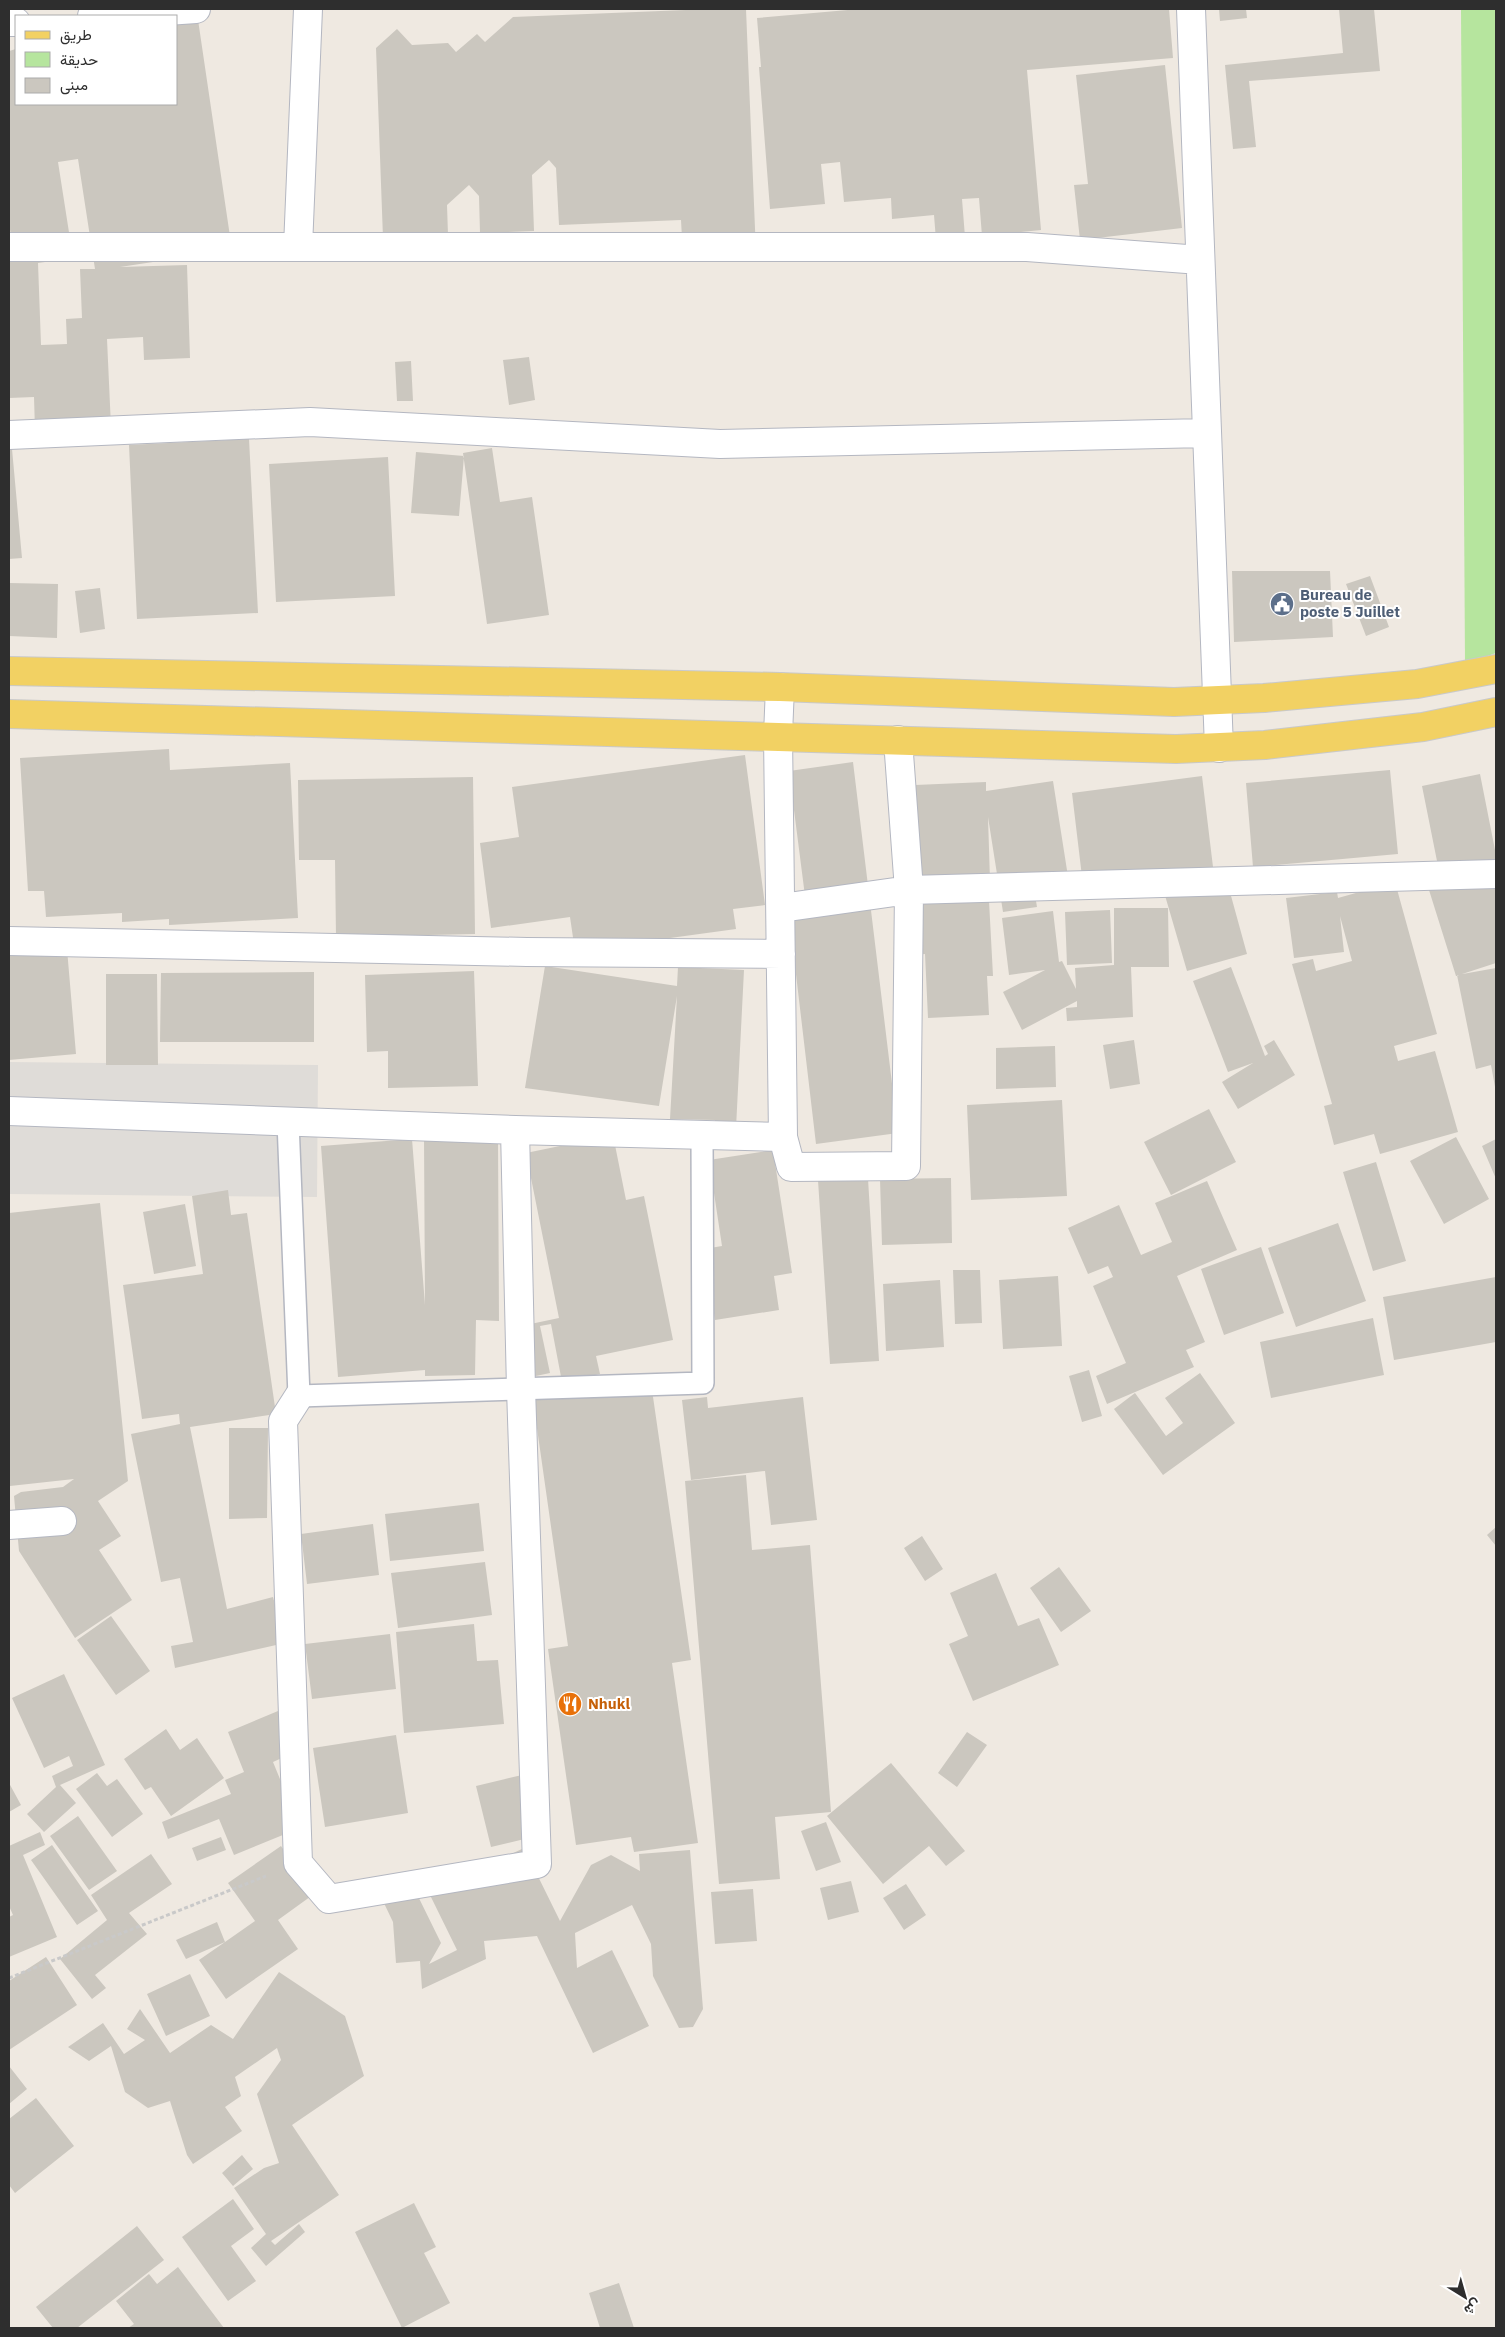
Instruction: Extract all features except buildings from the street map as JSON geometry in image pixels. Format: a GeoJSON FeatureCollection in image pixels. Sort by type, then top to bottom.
{"type":"FeatureCollection","features":[{"type":"Feature","properties":{"kind":"main road"},"geometry":{"type":"LineString","coordinates":[[9,672],[780,687],[1135,701],[1217,700],[1417,684],[1496,669]]}},
{"type":"Feature","properties":{"kind":"main road"},"geometry":{"type":"LineString","coordinates":[[9,714],[778,735],[1132,748],[1219,748],[1265,745],[1423,727],[1496,712]]}},
{"type":"Feature","properties":{"kind":"street"},"geometry":{"type":"LineString","coordinates":[[107,15],[196,9]]}},
{"type":"Feature","properties":{"kind":"street"},"geometry":{"type":"LineString","coordinates":[[298,247],[308,9]]}},
{"type":"Feature","properties":{"kind":"street"},"geometry":{"type":"LineString","coordinates":[[1191,9],[1219,748]]}},
{"type":"Feature","properties":{"kind":"street"},"geometry":{"type":"LineString","coordinates":[[9,247],[1027,247],[1200,260]]}},
{"type":"Feature","properties":{"kind":"street"},"geometry":{"type":"LineString","coordinates":[[9,435],[310,422],[720,444],[1206,433]]}},
{"type":"Feature","properties":{"kind":"street"},"geometry":{"type":"LineString","coordinates":[[780,687],[778,735],[784,1137],[791,1167],[906,1166],[909,890],[898,740]]}},
{"type":"Feature","properties":{"kind":"street"},"geometry":{"type":"LineString","coordinates":[[780,908],[909,890],[1496,874]]}},
{"type":"Feature","properties":{"kind":"street"},"geometry":{"type":"LineString","coordinates":[[9,941],[528,952],[781,954]]}},
{"type":"Feature","properties":{"kind":"street"},"geometry":{"type":"LineString","coordinates":[[9,1111],[515,1130],[784,1137]]}},
{"type":"Feature","properties":{"kind":"street"},"geometry":{"type":"LineString","coordinates":[[300,1396],[283,1421],[298,1863],[329,1899],[537,1864],[521,1389],[515,1130]]}},
{"type":"Feature","properties":{"kind":"street"},"geometry":{"type":"LineString","coordinates":[[9,1525],[62,1521]]}},
{"type":"Feature","properties":{"kind":"lane"},"geometry":{"type":"LineString","coordinates":[[288,1122],[300,1396],[704,1383],[702,1135]]}},
{"type":"Feature","properties":{"kind":"path"},"geometry":{"type":"LineString","coordinates":[[9,1978],[298,1863]]}},
{"type":"Feature","properties":{"kind":"green space"},"geometry":{"type":"Polygon","coordinates":[[[1461,9],[1496,9],[1496,653],[1465,664],[1461,9]]]}},
{"type":"Feature","properties":{"kind":"shaded area"},"geometry":{"type":"Polygon","coordinates":[[[9,1062],[318,1065],[317,1197],[9,1194],[9,1062]]]}},
{"type":"Feature","properties":{"kind":"place","name":"Bureau de poste 5 Juillet"},"geometry":{"type":"Point","coordinates":[1282,604]}},
{"type":"Feature","properties":{"kind":"place","name":"Nhukl"},"geometry":{"type":"Point","coordinates":[570,1704]}}]}
